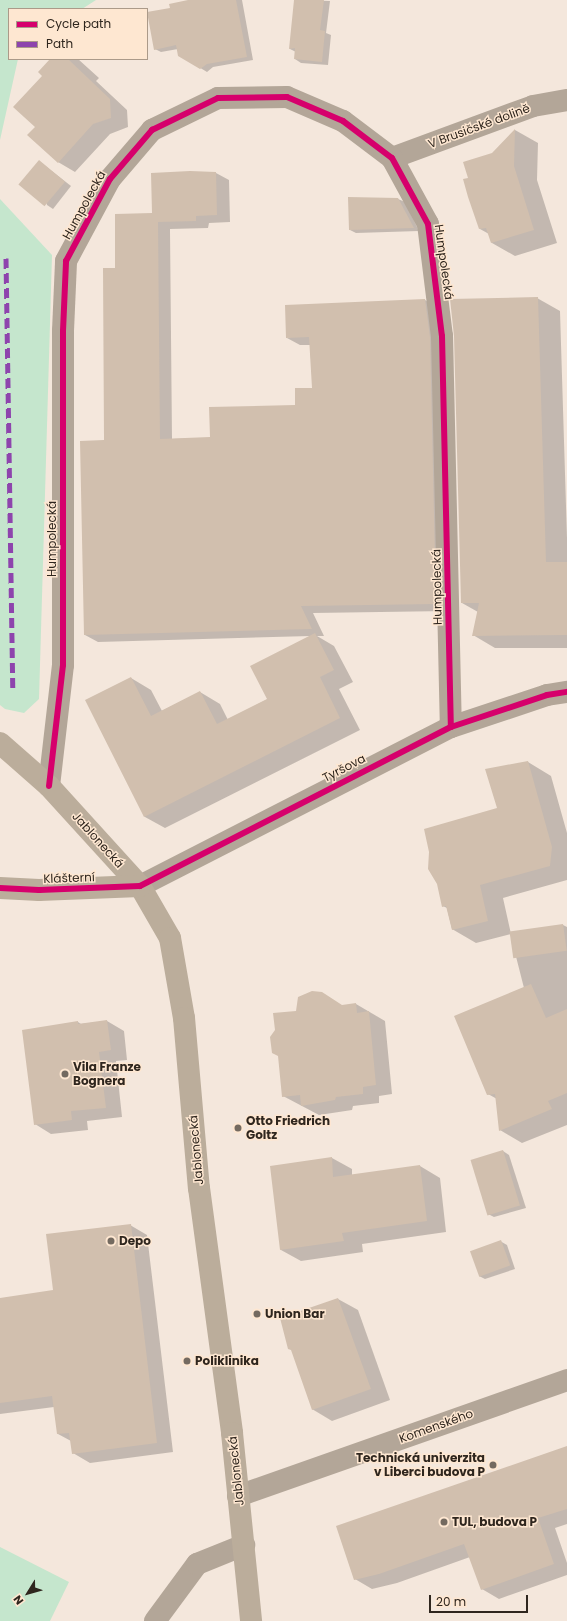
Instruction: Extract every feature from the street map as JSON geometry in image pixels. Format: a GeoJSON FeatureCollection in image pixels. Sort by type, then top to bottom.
{"type":"FeatureCollection","features":[{"type":"Feature","properties":{"kind":"main road","name":"Jablonecká"},"geometry":{"type":"LineString","coordinates":[[0,743],[49,786],[140,886],[170,938],[179,977],[199,1188],[222,1354],[253,1619]]}},
{"type":"Feature","properties":{"kind":"main road","name":"Klášterní"},"geometry":{"type":"LineString","coordinates":[[0,888],[39,890],[140,886]]}},
{"type":"Feature","properties":{"kind":"street","name":"Humpolecká"},"geometry":{"type":"LineString","coordinates":[[49,786],[63,665],[63,331],[66,261],[110,179],[152,130],[218,98],[287,97],[343,121],[392,158],[428,224],[442,336],[451,727]]}},
{"type":"Feature","properties":{"kind":"street","name":"V Brusičské dolině"},"geometry":{"type":"LineString","coordinates":[[392,158],[532,106],[567,100]]}},
{"type":"Feature","properties":{"kind":"street","name":"Tyršova"},"geometry":{"type":"LineString","coordinates":[[140,886],[451,727],[547,695],[567,692]]}},
{"type":"Feature","properties":{"kind":"street","name":"Komenského"},"geometry":{"type":"LineString","coordinates":[[238,1496],[567,1380]]}},
{"type":"Feature","properties":{"kind":"street"},"geometry":{"type":"LineString","coordinates":[[155,1621],[197,1564],[244,1546]]}},
{"type":"Feature","properties":{"kind":"green space"},"geometry":{"type":"Polygon","coordinates":[[[0,0],[96,0],[84,8],[8,8],[8,60],[18,60],[0,140],[0,0]]]}},
{"type":"Feature","properties":{"kind":"green space"},"geometry":{"type":"Polygon","coordinates":[[[0,199],[52,255],[39,699],[24,713],[5,709],[0,705],[0,199]]]}},
{"type":"Feature","properties":{"kind":"green space"},"geometry":{"type":"Polygon","coordinates":[[[0,1547],[69,1582],[50,1621],[0,1621],[0,1547]]]}},
{"type":"Feature","properties":{"kind":"building"},"geometry":{"type":"Polygon","coordinates":[[[188,0],[236,0],[247,57],[207,64],[200,69],[178,56],[176,45],[154,50],[148,12],[170,8],[169,4],[188,0]]]}},
{"type":"Feature","properties":{"kind":"building"},"geometry":{"type":"Polygon","coordinates":[[[294,0],[324,0],[320,30],[325,31],[322,62],[294,59],[295,48],[289,49],[294,0]]]}},
{"type":"Feature","properties":{"kind":"building"},"geometry":{"type":"Polygon","coordinates":[[[49,60],[69,60],[110,99],[111,118],[93,124],[58,163],[27,135],[35,127],[13,107],[42,76],[38,72],[49,60]]]}},
{"type":"Feature","properties":{"kind":"building"},"geometry":{"type":"Polygon","coordinates":[[[515,129],[514,166],[534,230],[491,243],[486,228],[479,229],[463,179],[468,178],[463,162],[492,153],[515,129]]]}},
{"type":"Feature","properties":{"kind":"building"},"geometry":{"type":"Polygon","coordinates":[[[39,160],[65,182],[44,206],[18,185],[39,160]]]}},
{"type":"Feature","properties":{"kind":"building"},"geometry":{"type":"Polygon","coordinates":[[[190,171],[216,172],[217,215],[196,216],[196,221],[158,222],[160,439],[210,437],[209,407],[295,405],[295,388],[312,388],[309,337],[286,338],[285,305],[425,299],[430,337],[436,604],[301,606],[312,629],[84,635],[80,441],[104,440],[103,268],[115,268],[115,214],[152,213],[151,173],[190,171]]]}},
{"type":"Feature","properties":{"kind":"building"},"geometry":{"type":"Polygon","coordinates":[[[348,197],[398,198],[414,228],[349,230],[348,197]]]}},
{"type":"Feature","properties":{"kind":"building"},"geometry":{"type":"Polygon","coordinates":[[[538,297],[546,562],[567,562],[567,635],[472,636],[479,603],[461,603],[454,336],[450,299],[538,297]]]}},
{"type":"Feature","properties":{"kind":"building"},"geometry":{"type":"Polygon","coordinates":[[[315,633],[334,670],[320,677],[340,718],[144,817],[85,700],[131,677],[151,716],[200,691],[217,724],[267,699],[250,666],[315,633]]]}},
{"type":"Feature","properties":{"kind":"building"},"geometry":{"type":"Polygon","coordinates":[[[528,761],[552,847],[550,866],[480,885],[488,921],[452,930],[446,906],[442,907],[437,884],[428,869],[429,852],[424,829],[497,808],[485,769],[528,761]]]}},
{"type":"Feature","properties":{"kind":"building"},"geometry":{"type":"Polygon","coordinates":[[[563,924],[567,951],[513,958],[510,932],[563,924]]]}},
{"type":"Feature","properties":{"kind":"building"},"geometry":{"type":"Polygon","coordinates":[[[531,984],[546,1018],[567,1009],[567,1093],[548,1101],[552,1109],[499,1131],[495,1094],[487,1095],[454,1016],[531,984]]]}},
{"type":"Feature","properties":{"kind":"building"},"geometry":{"type":"Polygon","coordinates":[[[312,991],[322,992],[342,1005],[356,1003],[357,1013],[369,1011],[376,1085],[363,1087],[363,1094],[336,1097],[335,1100],[301,1106],[300,1095],[282,1097],[278,1056],[272,1053],[270,1037],[275,1030],[273,1013],[296,1011],[298,997],[312,991]]]}},
{"type":"Feature","properties":{"kind":"building","name":"Vila Franze Bognera"},"geometry":{"type":"Polygon","coordinates":[[[107,1020],[111,1050],[99,1052],[106,1108],[71,1111],[72,1120],[34,1125],[22,1030],[78,1021],[78,1024],[107,1020]]]}},
{"type":"Feature","properties":{"kind":"building"},"geometry":{"type":"Polygon","coordinates":[[[503,1150],[520,1205],[487,1215],[470,1160],[503,1150]]]}},
{"type":"Feature","properties":{"kind":"building"},"geometry":{"type":"Polygon","coordinates":[[[332,1157],[333,1177],[420,1165],[427,1221],[342,1233],[344,1241],[280,1250],[270,1166],[332,1157]]]}},
{"type":"Feature","properties":{"kind":"building"},"geometry":{"type":"Polygon","coordinates":[[[131,1224],[157,1443],[72,1454],[69,1433],[57,1434],[52,1396],[0,1403],[0,1298],[53,1290],[46,1234],[131,1224]]]}},
{"type":"Feature","properties":{"kind":"building"},"geometry":{"type":"Polygon","coordinates":[[[501,1240],[510,1265],[479,1277],[470,1251],[501,1240]]]}},
{"type":"Feature","properties":{"kind":"building"},"geometry":{"type":"Polygon","coordinates":[[[338,1298],[371,1389],[312,1410],[291,1350],[288,1349],[280,1318],[338,1298]]]}},
{"type":"Feature","properties":{"kind":"building","name":"TUL, budova P"},"geometry":{"type":"Polygon","coordinates":[[[567,1446],[567,1509],[538,1518],[554,1564],[481,1590],[464,1544],[379,1574],[354,1580],[336,1526],[567,1446]]]}},
{"type":"Feature","properties":{"kind":"marked path"},"geometry":{"type":"LineString","coordinates":[[6,258],[13,691]]}},
{"type":"Feature","properties":{"kind":"cycle path"},"geometry":{"type":"LineString","coordinates":[[49,786],[63,665],[63,331],[66,261],[110,179],[152,130],[218,98],[287,97],[343,121],[392,158],[428,224],[442,336],[451,727]]}},
{"type":"Feature","properties":{"kind":"cycle path"},"geometry":{"type":"LineString","coordinates":[[0,888],[39,890],[140,886],[451,727],[547,695],[567,692]]}},
{"type":"Feature","properties":{"kind":"place","name":"Vila Franze Bognera"},"geometry":{"type":"Point","coordinates":[65,1074]}},
{"type":"Feature","properties":{"kind":"place","name":"Otto Friedrich Goltz"},"geometry":{"type":"Point","coordinates":[238,1128]}},
{"type":"Feature","properties":{"kind":"place","name":"Depo"},"geometry":{"type":"Point","coordinates":[111,1241]}},
{"type":"Feature","properties":{"kind":"place","name":"Union Bar"},"geometry":{"type":"Point","coordinates":[257,1314]}},
{"type":"Feature","properties":{"kind":"place","name":"Poliklinika"},"geometry":{"type":"Point","coordinates":[187,1361]}},
{"type":"Feature","properties":{"kind":"place","name":"Technická univerzita v Liberci budova P"},"geometry":{"type":"Point","coordinates":[493,1465]}},
{"type":"Feature","properties":{"kind":"place","name":"TUL, budova P"},"geometry":{"type":"Point","coordinates":[444,1522]}}]}
